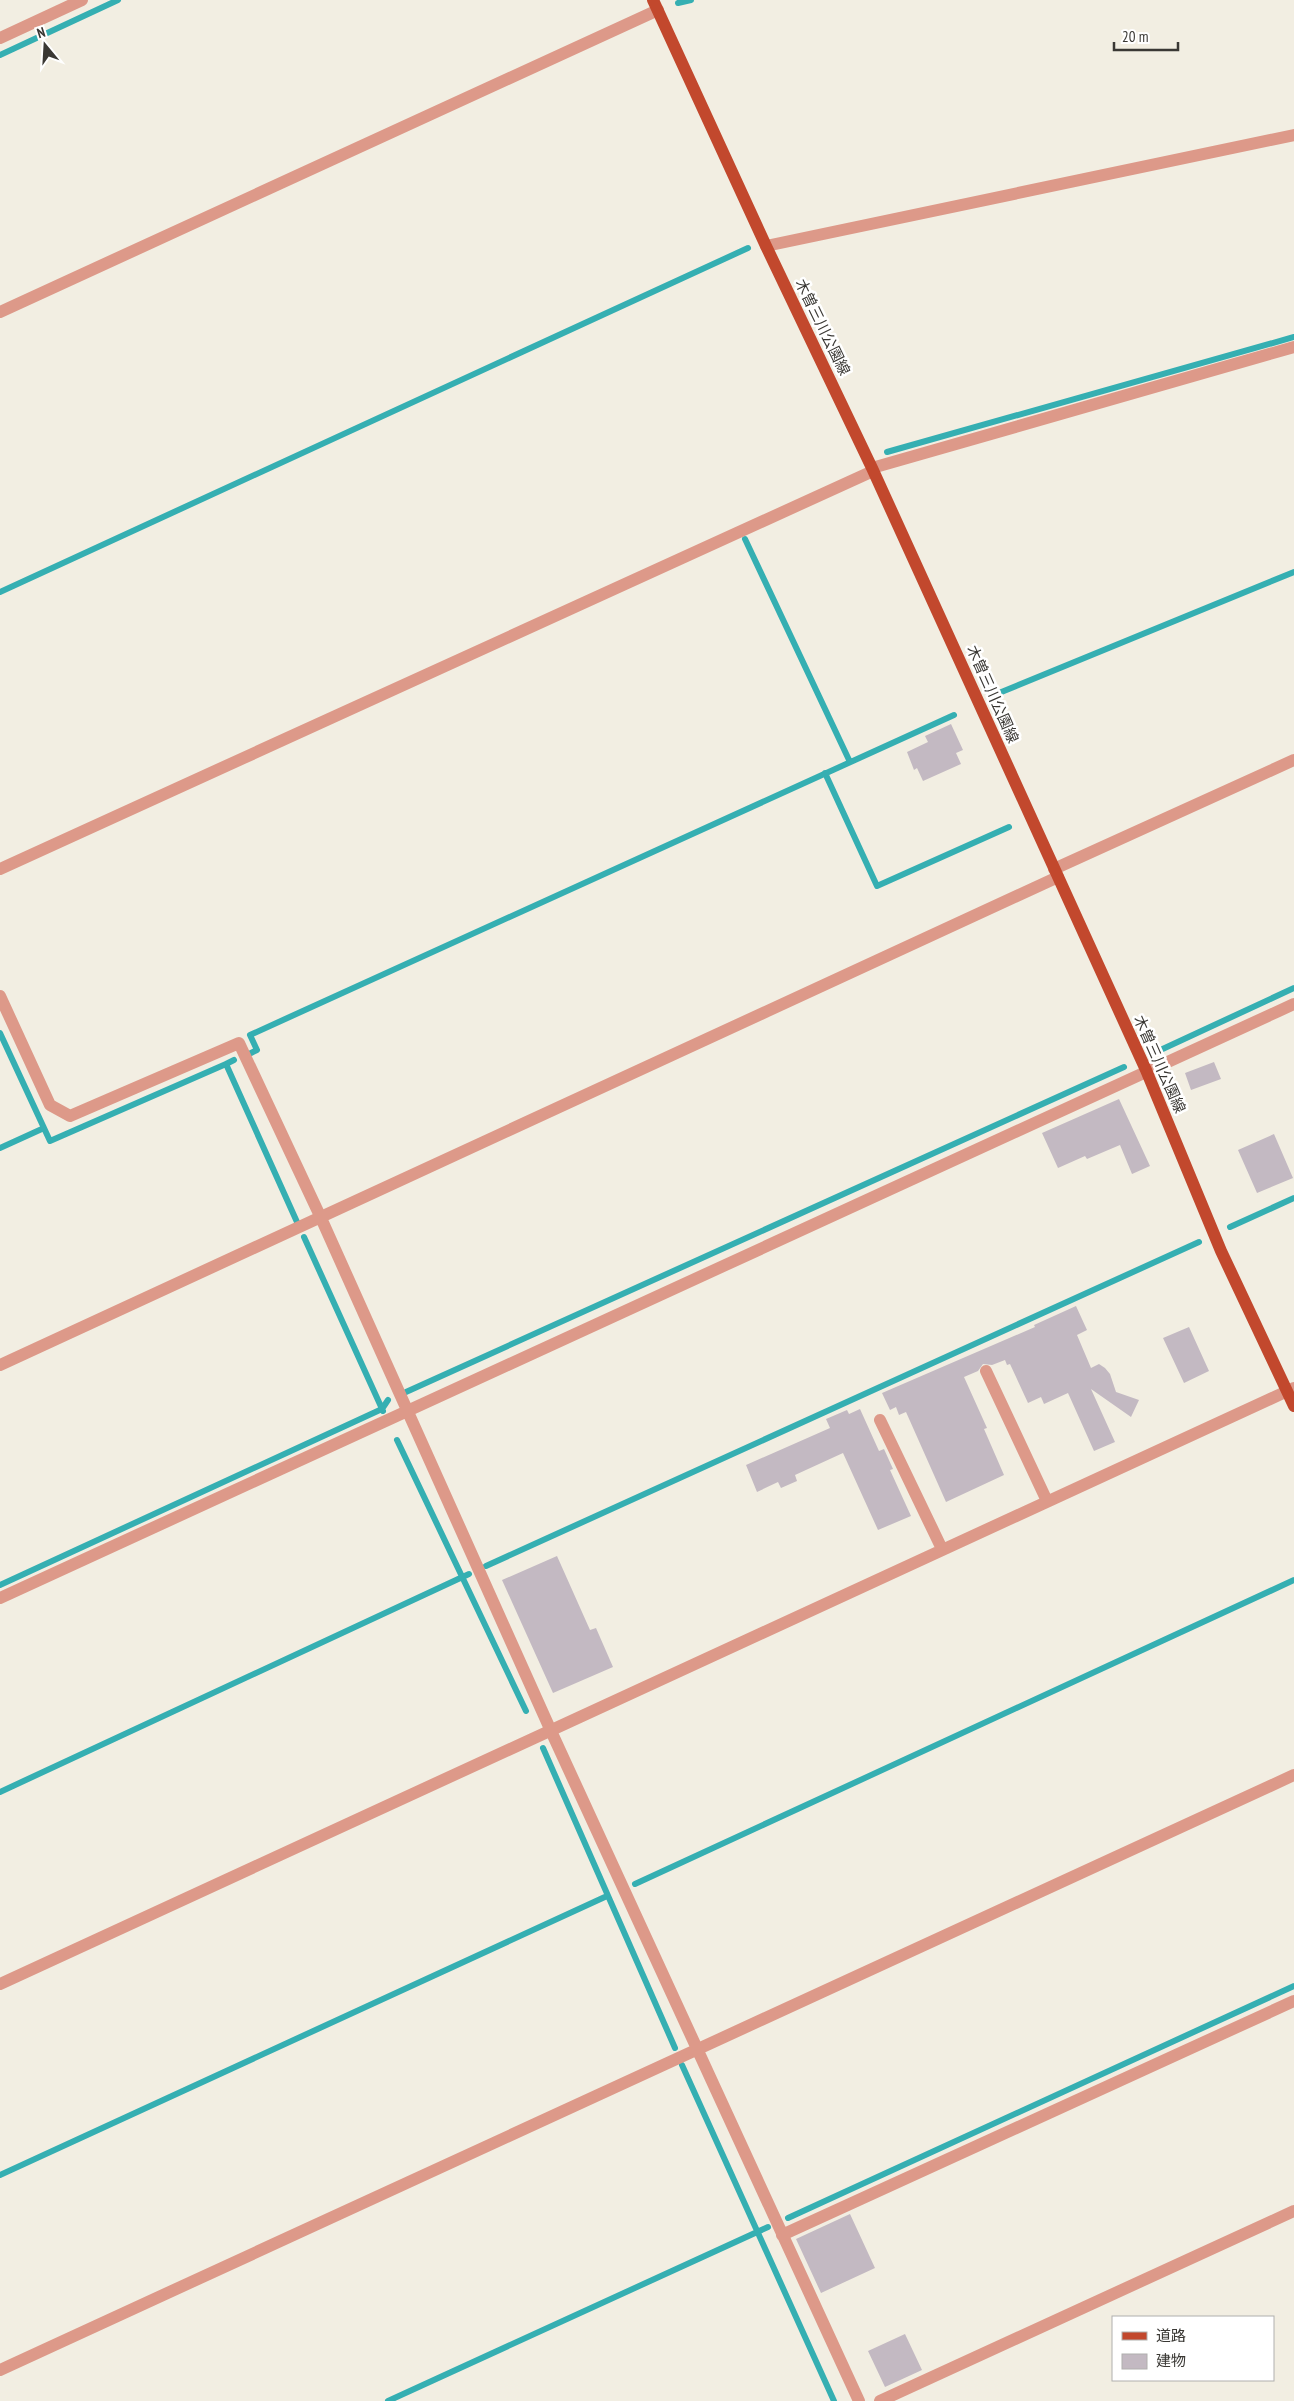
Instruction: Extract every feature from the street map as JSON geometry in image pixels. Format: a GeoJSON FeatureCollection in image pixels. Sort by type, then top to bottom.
{"type":"FeatureCollection","features":[{"type":"Feature","properties":{"kind":"main road","name":"木曽三川公園線"},"geometry":{"type":"LineString","coordinates":[[656,5],[766,246],[873,469],[1146,1070],[1221,1251],[1291,1389],[1294,1406]]}},
{"type":"Feature","properties":{"kind":"street"},"geometry":{"type":"LineString","coordinates":[[0,38],[82,0]]}},
{"type":"Feature","properties":{"kind":"street"},"geometry":{"type":"LineString","coordinates":[[0,312],[656,5]]}},
{"type":"Feature","properties":{"kind":"street"},"geometry":{"type":"LineString","coordinates":[[766,246],[1294,135]]}},
{"type":"Feature","properties":{"kind":"street"},"geometry":{"type":"LineString","coordinates":[[0,869],[873,469],[1294,348]]}},
{"type":"Feature","properties":{"kind":"street"},"geometry":{"type":"LineString","coordinates":[[0,1365],[321,1218],[1294,760]]}},
{"type":"Feature","properties":{"kind":"street"},"geometry":{"type":"LineString","coordinates":[[0,996],[50,1105],[70,1116],[239,1044],[321,1218],[551,1731],[859,2401]]}},
{"type":"Feature","properties":{"kind":"street"},"geometry":{"type":"LineString","coordinates":[[0,1598],[1146,1070],[1294,1004]]}},
{"type":"Feature","properties":{"kind":"street"},"geometry":{"type":"LineString","coordinates":[[986,1371],[1048,1501]]}},
{"type":"Feature","properties":{"kind":"street"},"geometry":{"type":"LineString","coordinates":[[0,1984],[1291,1389]]}},
{"type":"Feature","properties":{"kind":"street"},"geometry":{"type":"LineString","coordinates":[[880,1420],[942,1549]]}},
{"type":"Feature","properties":{"kind":"street"},"geometry":{"type":"LineString","coordinates":[[0,2370],[1294,1775]]}},
{"type":"Feature","properties":{"kind":"street"},"geometry":{"type":"LineString","coordinates":[[782,2235],[1294,2000]]}},
{"type":"Feature","properties":{"kind":"street"},"geometry":{"type":"LineString","coordinates":[[880,2401],[1294,2211]]}},
{"type":"Feature","properties":{"kind":"building"},"geometry":{"type":"Polygon","coordinates":[[[951,724],[963,750],[956,753],[961,764],[923,781],[917,768],[914,770],[907,752],[928,742],[925,736],[951,724]]]}},
{"type":"Feature","properties":{"kind":"building"},"geometry":{"type":"Polygon","coordinates":[[[1214,1062],[1221,1079],[1191,1090],[1185,1073],[1214,1062]]]}},
{"type":"Feature","properties":{"kind":"building"},"geometry":{"type":"Polygon","coordinates":[[[1119,1099],[1150,1166],[1132,1174],[1120,1145],[1087,1159],[1085,1156],[1058,1168],[1042,1133],[1119,1099]]]}},
{"type":"Feature","properties":{"kind":"building"},"geometry":{"type":"Polygon","coordinates":[[[1274,1134],[1293,1178],[1257,1193],[1238,1150],[1274,1134]]]}},
{"type":"Feature","properties":{"kind":"building"},"geometry":{"type":"Polygon","coordinates":[[[1076,1306],[1087,1330],[1077,1335],[1091,1368],[1099,1364],[1105,1368],[1110,1374],[1116,1392],[1139,1400],[1131,1417],[1091,1389],[1115,1442],[1094,1451],[1068,1393],[1044,1404],[1041,1397],[1028,1403],[1010,1364],[1007,1365],[1005,1360],[992,1365],[983,1364],[978,1371],[964,1377],[987,1428],[984,1429],[1004,1475],[946,1502],[906,1412],[899,1415],[896,1407],[890,1410],[882,1393],[1035,1327],[1034,1325],[1076,1306]]]}},
{"type":"Feature","properties":{"kind":"building"},"geometry":{"type":"Polygon","coordinates":[[[1189,1327],[1209,1371],[1184,1383],[1163,1338],[1189,1327]]]}},
{"type":"Feature","properties":{"kind":"building"},"geometry":{"type":"Polygon","coordinates":[[[860,1409],[879,1451],[884,1449],[893,1469],[890,1470],[911,1516],[878,1530],[843,1453],[795,1475],[797,1481],[781,1488],[778,1482],[757,1492],[746,1465],[830,1428],[826,1419],[847,1410],[849,1414],[860,1409]]]}},
{"type":"Feature","properties":{"kind":"building"},"geometry":{"type":"Polygon","coordinates":[[[557,1556],[590,1630],[596,1628],[613,1667],[553,1693],[502,1580],[557,1556]]]}},
{"type":"Feature","properties":{"kind":"building"},"geometry":{"type":"Polygon","coordinates":[[[850,2214],[875,2268],[821,2293],[796,2239],[850,2214]]]}},
{"type":"Feature","properties":{"kind":"building"},"geometry":{"type":"Polygon","coordinates":[[[905,2334],[922,2370],[885,2387],[868,2351],[905,2334]]]}},
{"type":"Feature","properties":{"kind":"waterway"},"geometry":{"type":"LineString","coordinates":[[0,55],[118,0]]}},
{"type":"Feature","properties":{"kind":"waterway"},"geometry":{"type":"LineString","coordinates":[[678,3],[691,0]]}},
{"type":"Feature","properties":{"kind":"waterway"},"geometry":{"type":"LineString","coordinates":[[0,592],[748,248]]}},
{"type":"Feature","properties":{"kind":"waterway"},"geometry":{"type":"LineString","coordinates":[[887,452],[1294,337]]}},
{"type":"Feature","properties":{"kind":"waterway"},"geometry":{"type":"LineString","coordinates":[[745,539],[850,762]]}},
{"type":"Feature","properties":{"kind":"waterway"},"geometry":{"type":"LineString","coordinates":[[999,693],[1294,572]]}},
{"type":"Feature","properties":{"kind":"waterway"},"geometry":{"type":"LineString","coordinates":[[251,1053],[257,1050],[250,1035],[954,715]]}},
{"type":"Feature","properties":{"kind":"waterway"},"geometry":{"type":"LineString","coordinates":[[825,773],[877,886],[1009,827]]}},
{"type":"Feature","properties":{"kind":"waterway"},"geometry":{"type":"LineString","coordinates":[[1154,1053],[1294,988]]}},
{"type":"Feature","properties":{"kind":"waterway"},"geometry":{"type":"LineString","coordinates":[[0,1033],[50,1141],[226,1064],[297,1222]]}},
{"type":"Feature","properties":{"kind":"waterway"},"geometry":{"type":"LineString","coordinates":[[226,1064],[234,1060]]}},
{"type":"Feature","properties":{"kind":"waterway"},"geometry":{"type":"LineString","coordinates":[[406,1392],[1124,1067]]}},
{"type":"Feature","properties":{"kind":"waterway"},"geometry":{"type":"LineString","coordinates":[[0,1148],[44,1128]]}},
{"type":"Feature","properties":{"kind":"waterway"},"geometry":{"type":"LineString","coordinates":[[1230,1227],[1294,1198]]}},
{"type":"Feature","properties":{"kind":"waterway"},"geometry":{"type":"LineString","coordinates":[[304,1237],[383,1411]]}},
{"type":"Feature","properties":{"kind":"waterway"},"geometry":{"type":"LineString","coordinates":[[486,1566],[1199,1242]]}},
{"type":"Feature","properties":{"kind":"waterway"},"geometry":{"type":"LineString","coordinates":[[0,1585],[382,1409],[388,1400]]}},
{"type":"Feature","properties":{"kind":"waterway"},"geometry":{"type":"LineString","coordinates":[[397,1440],[526,1711]]}},
{"type":"Feature","properties":{"kind":"waterway"},"geometry":{"type":"LineString","coordinates":[[0,1792],[469,1574]]}},
{"type":"Feature","properties":{"kind":"waterway"},"geometry":{"type":"LineString","coordinates":[[635,1884],[1294,1580]]}},
{"type":"Feature","properties":{"kind":"waterway"},"geometry":{"type":"LineString","coordinates":[[543,1748],[675,2048]]}},
{"type":"Feature","properties":{"kind":"waterway"},"geometry":{"type":"LineString","coordinates":[[0,2175],[607,1896]]}},
{"type":"Feature","properties":{"kind":"waterway"},"geometry":{"type":"LineString","coordinates":[[788,2218],[1294,1986]]}},
{"type":"Feature","properties":{"kind":"waterway"},"geometry":{"type":"LineString","coordinates":[[682,2065],[834,2401]]}},
{"type":"Feature","properties":{"kind":"waterway"},"geometry":{"type":"LineString","coordinates":[[388,2401],[768,2227]]}}]}
